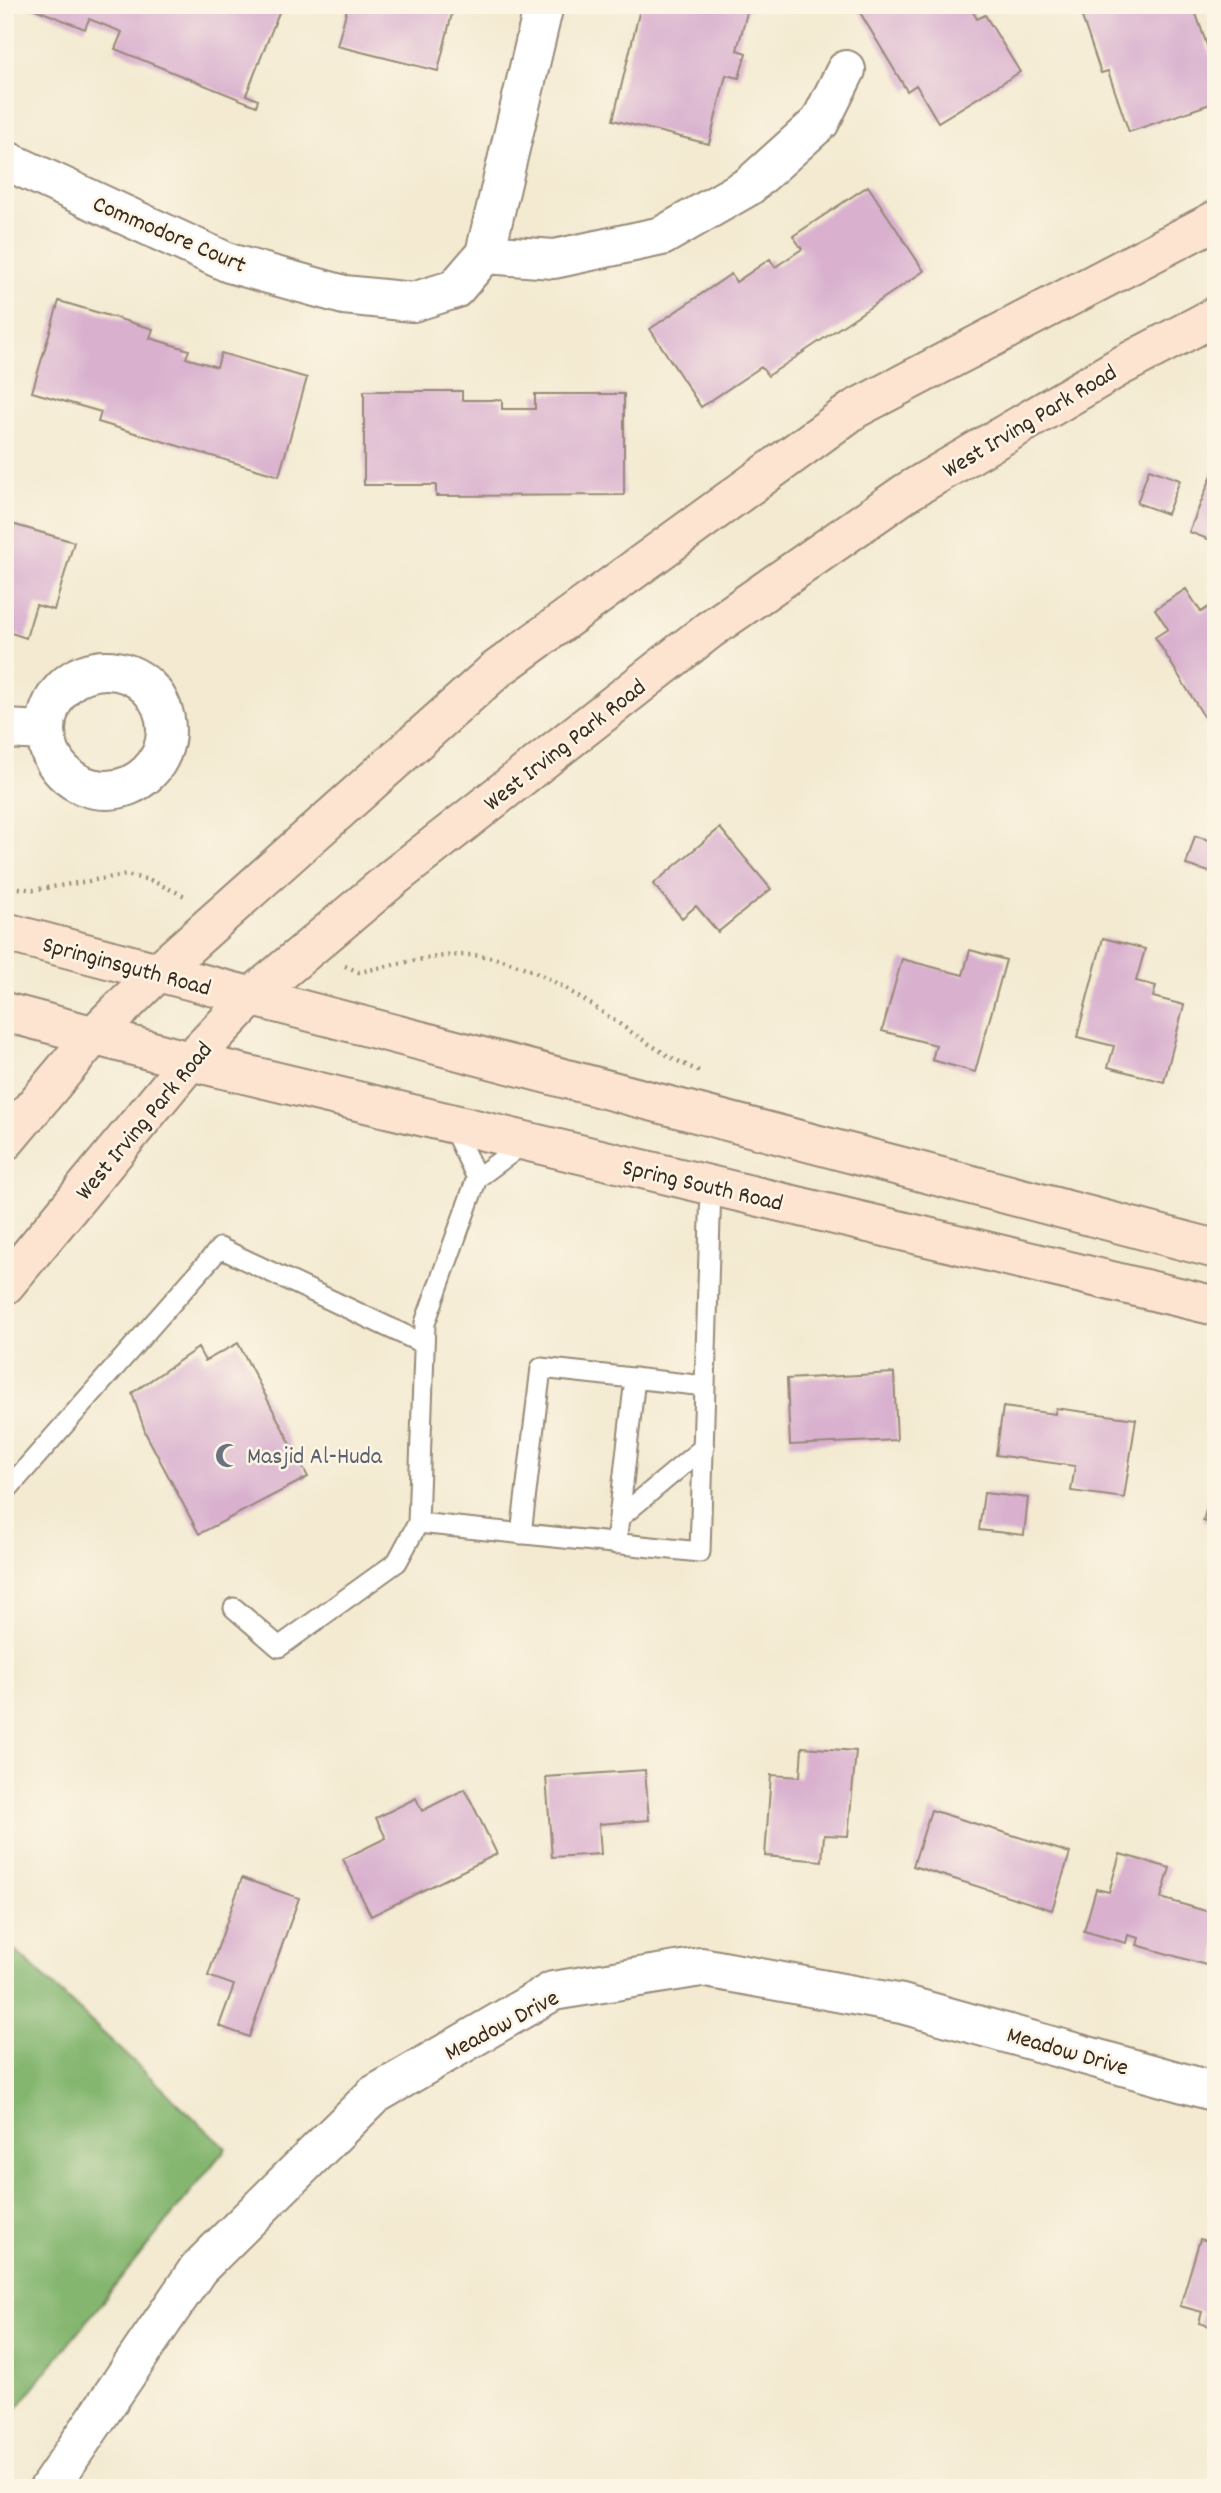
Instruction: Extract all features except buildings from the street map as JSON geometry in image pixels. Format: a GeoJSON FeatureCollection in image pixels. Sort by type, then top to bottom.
{"type":"FeatureCollection","features":[{"type":"Feature","properties":{"kind":"main road"},"geometry":{"type":"LineString","coordinates":[[5,1141],[93,1035],[156,973],[496,670],[855,409],[1216,220]]}},
{"type":"Feature","properties":{"kind":"main road","name":"West Irving Park Road"},"geometry":{"type":"LineString","coordinates":[[5,1285],[190,1061],[250,998],[394,877],[709,630],[907,492],[1119,367],[1216,316]]}},
{"type":"Feature","properties":{"kind":"main road","name":"Springinsguth Road"},"geometry":{"type":"LineString","coordinates":[[5,932],[250,998]]}},
{"type":"Feature","properties":{"kind":"main road"},"geometry":{"type":"LineString","coordinates":[[250,998],[1216,1249]]}},
{"type":"Feature","properties":{"kind":"main road"},"geometry":{"type":"LineString","coordinates":[[5,1012],[190,1061]]}},
{"type":"Feature","properties":{"kind":"main road","name":"Spring South Road"},"geometry":{"type":"LineString","coordinates":[[190,1061],[1216,1306]]}},
{"type":"Feature","properties":{"kind":"street","name":"Commodore Court"},"geometry":{"type":"LineString","coordinates":[[5,160],[229,263],[344,295],[413,302],[455,289],[485,254],[544,5]]}},
{"type":"Feature","properties":{"kind":"street"},"geometry":{"type":"LineString","coordinates":[[485,254],[554,259],[662,236],[749,186],[820,122],[846,70]]}},
{"type":"Feature","properties":{"kind":"street"},"geometry":{"type":"LineString","coordinates":[[5,729],[45,731]]}},
{"type":"Feature","properties":{"kind":"street","name":"Meadow Drive"},"geometry":{"type":"LineString","coordinates":[[49,2488],[198,2269],[374,2095],[553,1991],[701,1967],[902,2004],[1216,2092]]}},
{"type":"Feature","properties":{"kind":"lane"},"geometry":{"type":"LineString","coordinates":[[451,1124],[477,1178]]}},
{"type":"Feature","properties":{"kind":"lane"},"geometry":{"type":"LineString","coordinates":[[234,1608],[279,1647],[397,1562],[418,1523],[425,1323],[477,1178],[526,1142]]}},
{"type":"Feature","properties":{"kind":"lane"},"geometry":{"type":"LineString","coordinates":[[418,1523],[700,1552],[712,1186]]}},
{"type":"Feature","properties":{"kind":"lane"},"geometry":{"type":"LineString","coordinates":[[5,1492],[220,1248],[424,1344]]}},
{"type":"Feature","properties":{"kind":"lane"},"geometry":{"type":"LineString","coordinates":[[521,1534],[541,1368],[705,1386]]}},
{"type":"Feature","properties":{"kind":"lane"},"geometry":{"type":"LineString","coordinates":[[616,1544],[635,1378]]}},
{"type":"Feature","properties":{"kind":"lane"},"geometry":{"type":"LineString","coordinates":[[619,1518],[704,1447]]}},
{"type":"Feature","properties":{"kind":"path"},"geometry":{"type":"LineString","coordinates":[[5,886],[34,890],[126,875],[150,880]]}},
{"type":"Feature","properties":{"kind":"path"},"geometry":{"type":"LineString","coordinates":[[359,972],[460,955],[502,961],[548,976],[600,1013],[685,1065],[711,1076]]}},
{"type":"Feature","properties":{"kind":"green space"},"geometry":{"type":"Polygon","coordinates":[[[5,1941],[226,2148],[5,2423],[5,1941]]]}},
{"type":"Feature","properties":{"kind":"place","name":"Masjid Al-Huda"},"geometry":{"type":"Point","coordinates":[227,1455]}}]}
